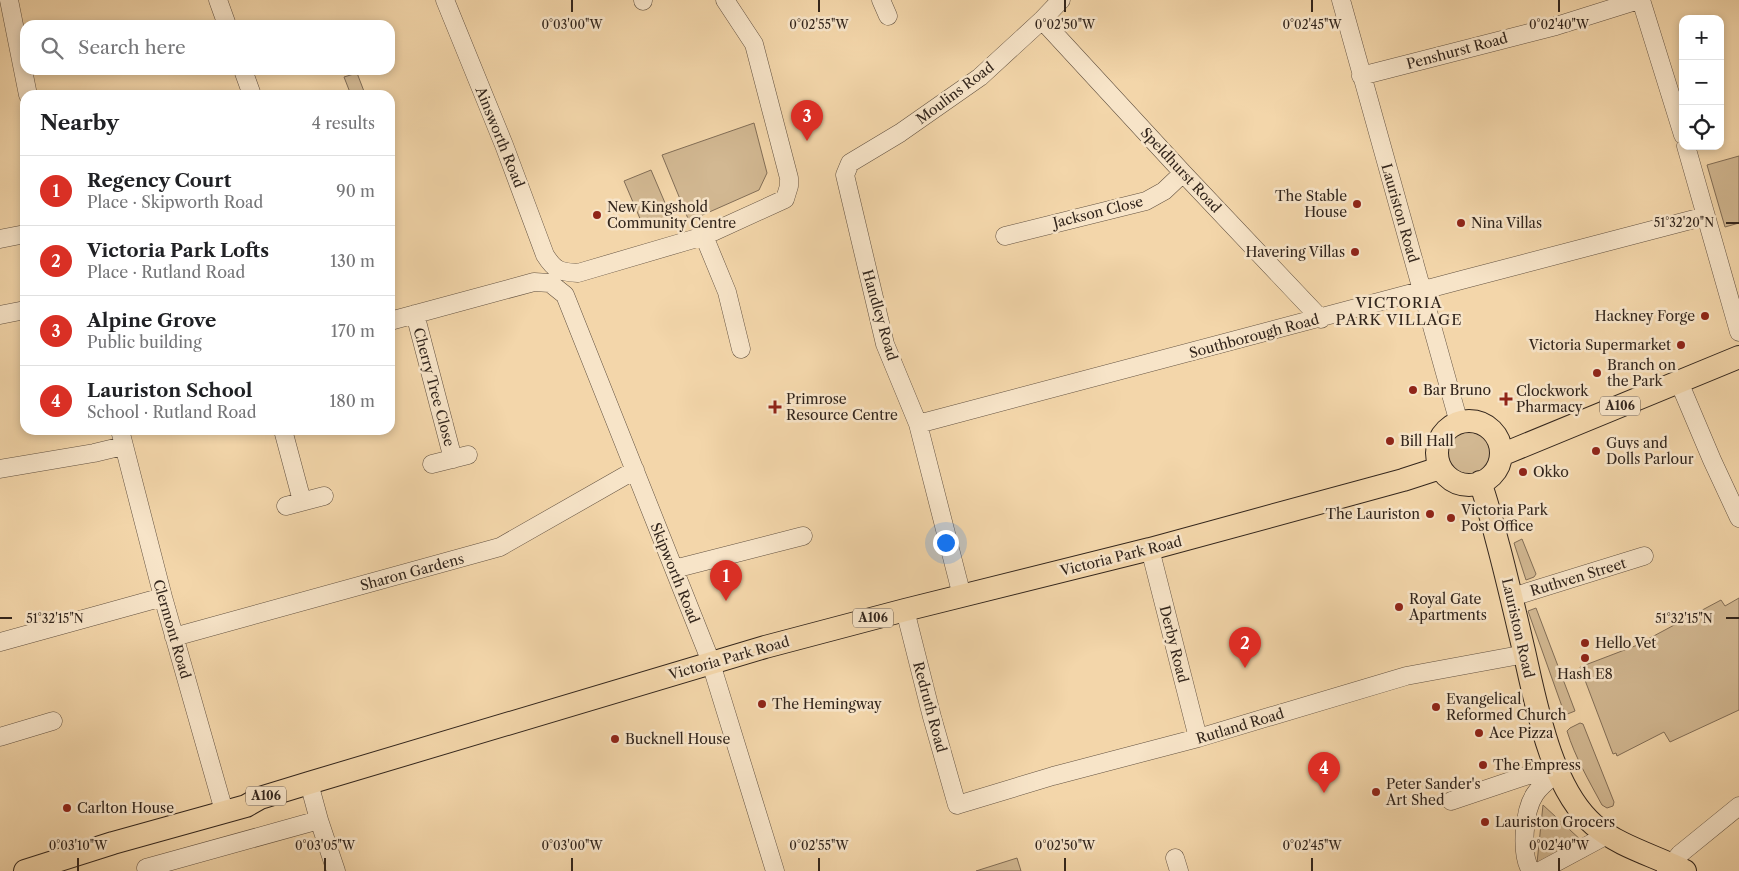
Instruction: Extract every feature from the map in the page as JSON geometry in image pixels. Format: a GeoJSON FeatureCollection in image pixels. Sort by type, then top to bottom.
{"type":"FeatureCollection","features":[{"type":"Feature","properties":{"kind":"main road","name":"A106"},"geometry":{"type":"LineString","coordinates":[[1501,455],[1739,357]]}},
{"type":"Feature","properties":{"kind":"main road"},"geometry":{"type":"LineString","coordinates":[[1459,423],[1481,424],[1490,429],[1498,438],[1501,455],[1499,465],[1492,475],[1480,482],[1468,485],[1457,483],[1448,476],[1440,468],[1437,458],[1440,438],[1446,430],[1459,423]]}},
{"type":"Feature","properties":{"kind":"main road","name":"Victoria Park Road"},"geometry":{"type":"LineString","coordinates":[[25,871],[47,868],[224,811],[246,806],[260,798],[766,647],[1150,549],[1403,480],[1440,468]]}},
{"type":"Feature","properties":{"kind":"main road","name":"Lauriston Road"},"geometry":{"type":"LineString","coordinates":[[1480,482],[1512,598],[1538,713],[1557,769],[1581,810],[1593,824],[1608,835],[1674,868]]}},
{"type":"Feature","properties":{"kind":"street"},"geometry":{"type":"LineString","coordinates":[[8,0],[20,57]]}},
{"type":"Feature","properties":{"kind":"street"},"geometry":{"type":"LineString","coordinates":[[218,0],[225,20]]}},
{"type":"Feature","properties":{"kind":"street","name":"Ainsworth Road"},"geometry":{"type":"LineString","coordinates":[[445,0],[504,145],[545,255],[556,278]]}},
{"type":"Feature","properties":{"kind":"street"},"geometry":{"type":"LineString","coordinates":[[395,320],[534,282],[543,282],[584,272],[704,236],[785,199],[790,186],[789,178],[754,44],[725,0]]}},
{"type":"Feature","properties":{"kind":"street"},"geometry":{"type":"LineString","coordinates":[[881,0],[888,16]]}},
{"type":"Feature","properties":{"kind":"street","name":"Moulins Road"},"geometry":{"type":"LineString","coordinates":[[845,175],[850,162],[900,133],[980,77],[1061,0]]}},
{"type":"Feature","properties":{"kind":"street"},"geometry":{"type":"LineString","coordinates":[[1640,0],[1679,122]]}},
{"type":"Feature","properties":{"kind":"street","name":"Penshurst Road"},"geometry":{"type":"LineString","coordinates":[[1361,76],[1556,26],[1640,0]]}},
{"type":"Feature","properties":{"kind":"street","name":"Lauriston Road"},"geometry":{"type":"LineString","coordinates":[[1341,1],[1459,423]]}},
{"type":"Feature","properties":{"kind":"street","name":"Speldhurst Road"},"geometry":{"type":"LineString","coordinates":[[1042,20],[1321,319]]}},
{"type":"Feature","properties":{"kind":"street"},"geometry":{"type":"LineString","coordinates":[[24,75],[27,90]]}},
{"type":"Feature","properties":{"kind":"street"},"geometry":{"type":"LineString","coordinates":[[245,75],[250,90]]}},
{"type":"Feature","properties":{"kind":"street"},"geometry":{"type":"LineString","coordinates":[[1687,150],[1739,332]]}},
{"type":"Feature","properties":{"kind":"street","name":"Jackson Close"},"geometry":{"type":"LineString","coordinates":[[1005,236],[1146,201],[1164,191],[1183,173]]}},
{"type":"Feature","properties":{"kind":"street","name":"Handley Road"},"geometry":{"type":"LineString","coordinates":[[845,175],[885,344],[918,424],[962,596]]}},
{"type":"Feature","properties":{"kind":"street","name":"Southborough Road"},"geometry":{"type":"LineString","coordinates":[[918,424],[1706,216]]}},
{"type":"Feature","properties":{"kind":"street"},"geometry":{"type":"LineString","coordinates":[[0,239],[20,235]]}},
{"type":"Feature","properties":{"kind":"street"},"geometry":{"type":"LineString","coordinates":[[704,236],[727,292],[741,349]]}},
{"type":"Feature","properties":{"kind":"street","name":"Skipworth Road"},"geometry":{"type":"LineString","coordinates":[[556,278],[568,300],[711,664],[775,871]]}},
{"type":"Feature","properties":{"kind":"street"},"geometry":{"type":"LineString","coordinates":[[0,315],[20,311]]}},
{"type":"Feature","properties":{"kind":"street","name":"Cherry Tree Close"},"geometry":{"type":"LineString","coordinates":[[415,314],[460,457],[432,464]]}},
{"type":"Feature","properties":{"kind":"street"},"geometry":{"type":"LineString","coordinates":[[1678,382],[1739,518]]}},
{"type":"Feature","properties":{"kind":"street"},"geometry":{"type":"LineString","coordinates":[[284,435],[294,504],[324,496]]}},
{"type":"Feature","properties":{"kind":"street"},"geometry":{"type":"LineString","coordinates":[[0,469],[94,453],[121,438]]}},
{"type":"Feature","properties":{"kind":"street","name":"Clermont Road"},"geometry":{"type":"LineString","coordinates":[[121,438],[174,637],[224,811]]}},
{"type":"Feature","properties":{"kind":"street","name":"Sharon Gardens"},"geometry":{"type":"LineString","coordinates":[[174,637],[500,547],[635,470]]}},
{"type":"Feature","properties":{"kind":"street"},"geometry":{"type":"LineString","coordinates":[[674,569],[803,536]]}},
{"type":"Feature","properties":{"kind":"street","name":"Derby Road"},"geometry":{"type":"LineString","coordinates":[[1150,549],[1198,738]]}},
{"type":"Feature","properties":{"kind":"street","name":"Ruthven Street"},"geometry":{"type":"LineString","coordinates":[[1512,598],[1644,556]]}},
{"type":"Feature","properties":{"kind":"street"},"geometry":{"type":"LineString","coordinates":[[0,642],[163,597]]}},
{"type":"Feature","properties":{"kind":"street","name":"Redruth Road"},"geometry":{"type":"LineString","coordinates":[[905,610],[957,805]]}},
{"type":"Feature","properties":{"kind":"street","name":"Rutland Road"},"geometry":{"type":"LineString","coordinates":[[957,805],[1053,776],[1198,738],[1406,676],[1525,654]]}},
{"type":"Feature","properties":{"kind":"street"},"geometry":{"type":"LineString","coordinates":[[0,737],[53,720]]}},
{"type":"Feature","properties":{"kind":"street"},"geometry":{"type":"LineString","coordinates":[[1451,801],[1557,769]]}},
{"type":"Feature","properties":{"kind":"street"},"geometry":{"type":"LineString","coordinates":[[1531,871],[1525,858],[1526,817],[1530,802],[1557,769]]}},
{"type":"Feature","properties":{"kind":"street"},"geometry":{"type":"LineString","coordinates":[[309,783],[336,871]]}},
{"type":"Feature","properties":{"kind":"street"},"geometry":{"type":"LineString","coordinates":[[1674,868],[1680,854],[1739,806]]}},
{"type":"Feature","properties":{"kind":"street"},"geometry":{"type":"LineString","coordinates":[[147,871],[146,868],[319,820]]}},
{"type":"Feature","properties":{"kind":"street"},"geometry":{"type":"LineString","coordinates":[[1540,871],[1608,835]]}},
{"type":"Feature","properties":{"kind":"shaded area"},"geometry":{"type":"Polygon","coordinates":[[[358,75],[363,90],[349,90],[344,77],[358,75]]]}},
{"type":"Feature","properties":{"kind":"shaded area"},"geometry":{"type":"Polygon","coordinates":[[[754,123],[767,173],[759,190],[689,221],[662,155],[754,123]]]}},
{"type":"Feature","properties":{"kind":"shaded area"},"geometry":{"type":"Polygon","coordinates":[[[1739,156],[1739,223],[1725,227],[1707,165],[1739,156]]]}},
{"type":"Feature","properties":{"kind":"shaded area"},"geometry":{"type":"Polygon","coordinates":[[[651,170],[671,217],[644,228],[624,181],[651,170]]]}},
{"type":"Feature","properties":{"kind":"shaded area"},"geometry":{"type":"Polygon","coordinates":[[[1469,432],[1484,438],[1490,453],[1484,468],[1469,474],[1454,468],[1448,453],[1454,438],[1469,432]]]}},
{"type":"Feature","properties":{"kind":"shaded area"},"geometry":{"type":"Polygon","coordinates":[[[1522,539],[1536,574],[1534,577],[1526,580],[1514,543],[1522,539]]]}},
{"type":"Feature","properties":{"kind":"shaded area"},"geometry":{"type":"Polygon","coordinates":[[[1739,598],[1739,710],[1670,742],[1664,732],[1617,756],[1616,753],[1613,754],[1580,667],[1635,646],[1721,600],[1725,606],[1739,598]]]}},
{"type":"Feature","properties":{"kind":"shaded area"},"geometry":{"type":"Polygon","coordinates":[[[1536,608],[1575,711],[1565,715],[1528,611],[1536,608]]]}},
{"type":"Feature","properties":{"kind":"shaded area"},"geometry":{"type":"Polygon","coordinates":[[[1580,723],[1583,724],[1614,802],[1613,806],[1607,808],[1602,805],[1574,750],[1567,731],[1580,723]]]}},
{"type":"Feature","properties":{"kind":"shaded area"},"geometry":{"type":"Polygon","coordinates":[[[1543,805],[1583,842],[1537,863],[1543,805]]]}},
{"type":"Feature","properties":{"kind":"shaded area"},"geometry":{"type":"Polygon","coordinates":[[[1017,858],[1021,871],[976,871],[1017,858]]]}},
{"type":"Feature","properties":{"kind":"place","name":"Alpine Grove"},"geometry":{"type":"Point","coordinates":[807,141]}},
{"type":"Feature","properties":{"kind":"place","name":"The Stable House"},"geometry":{"type":"Point","coordinates":[1357,204]}},
{"type":"Feature","properties":{"kind":"place","name":"New Kingshold Community Centre"},"geometry":{"type":"Point","coordinates":[597,215]}},
{"type":"Feature","properties":{"kind":"place","name":"Nina Villas"},"geometry":{"type":"Point","coordinates":[1461,223]}},
{"type":"Feature","properties":{"kind":"place","name":"Havering Villas"},"geometry":{"type":"Point","coordinates":[1355,252]}},
{"type":"Feature","properties":{"kind":"place","name":"Hackney Forge"},"geometry":{"type":"Point","coordinates":[1705,316]}},
{"type":"Feature","properties":{"kind":"place","name":"Victoria Supermarket"},"geometry":{"type":"Point","coordinates":[1681,345]}},
{"type":"Feature","properties":{"kind":"place","name":"Branch on the Park"},"geometry":{"type":"Point","coordinates":[1597,373]}},
{"type":"Feature","properties":{"kind":"place","name":"Bar Bruno"},"geometry":{"type":"Point","coordinates":[1413,390]}},
{"type":"Feature","properties":{"kind":"place","name":"Clockwork Pharmacy"},"geometry":{"type":"Point","coordinates":[1506,399]}},
{"type":"Feature","properties":{"kind":"place","name":"Primrose Resource Centre"},"geometry":{"type":"Point","coordinates":[775,407]}},
{"type":"Feature","properties":{"kind":"place","name":"Bill Hall"},"geometry":{"type":"Point","coordinates":[1390,441]}},
{"type":"Feature","properties":{"kind":"place","name":"Guys and Dolls Parlour"},"geometry":{"type":"Point","coordinates":[1596,451]}},
{"type":"Feature","properties":{"kind":"place","name":"Okko"},"geometry":{"type":"Point","coordinates":[1523,472]}},
{"type":"Feature","properties":{"kind":"place","name":"The Lauriston"},"geometry":{"type":"Point","coordinates":[1430,514]}},
{"type":"Feature","properties":{"kind":"place","name":"Victoria Park Post Office"},"geometry":{"type":"Point","coordinates":[1451,518]}},
{"type":"Feature","properties":{"kind":"place","name":"Regency Court"},"geometry":{"type":"Point","coordinates":[726,601]}},
{"type":"Feature","properties":{"kind":"place","name":"Royal Gate Apartments"},"geometry":{"type":"Point","coordinates":[1399,607]}},
{"type":"Feature","properties":{"kind":"place","name":"Hello Vet"},"geometry":{"type":"Point","coordinates":[1585,643]}},
{"type":"Feature","properties":{"kind":"place","name":"Hash E8"},"geometry":{"type":"Point","coordinates":[1585,658]}},
{"type":"Feature","properties":{"kind":"place","name":"Victoria Park Lofts"},"geometry":{"type":"Point","coordinates":[1245,668]}},
{"type":"Feature","properties":{"kind":"place","name":"The Hemingway"},"geometry":{"type":"Point","coordinates":[762,704]}},
{"type":"Feature","properties":{"kind":"place","name":"Evangelical Reformed Church"},"geometry":{"type":"Point","coordinates":[1436,707]}},
{"type":"Feature","properties":{"kind":"place","name":"Ace Pizza"},"geometry":{"type":"Point","coordinates":[1479,733]}},
{"type":"Feature","properties":{"kind":"place","name":"Bucknell House"},"geometry":{"type":"Point","coordinates":[615,739]}},
{"type":"Feature","properties":{"kind":"place","name":"The Empress"},"geometry":{"type":"Point","coordinates":[1483,765]}},
{"type":"Feature","properties":{"kind":"place","name":"Peter Sander's Art Shed"},"geometry":{"type":"Point","coordinates":[1376,792]}},
{"type":"Feature","properties":{"kind":"place","name":"Lauriston School"},"geometry":{"type":"Point","coordinates":[1324,793]}},
{"type":"Feature","properties":{"kind":"place","name":"Carlton House"},"geometry":{"type":"Point","coordinates":[67,808]}},
{"type":"Feature","properties":{"kind":"place","name":"Lauriston Grocers"},"geometry":{"type":"Point","coordinates":[1485,822]}},
{"type":"Feature","properties":{"kind":"district","name":"VICTORIA PARK VILLAGE"},"geometry":{"type":"Point","coordinates":[1399,312]}}]}
